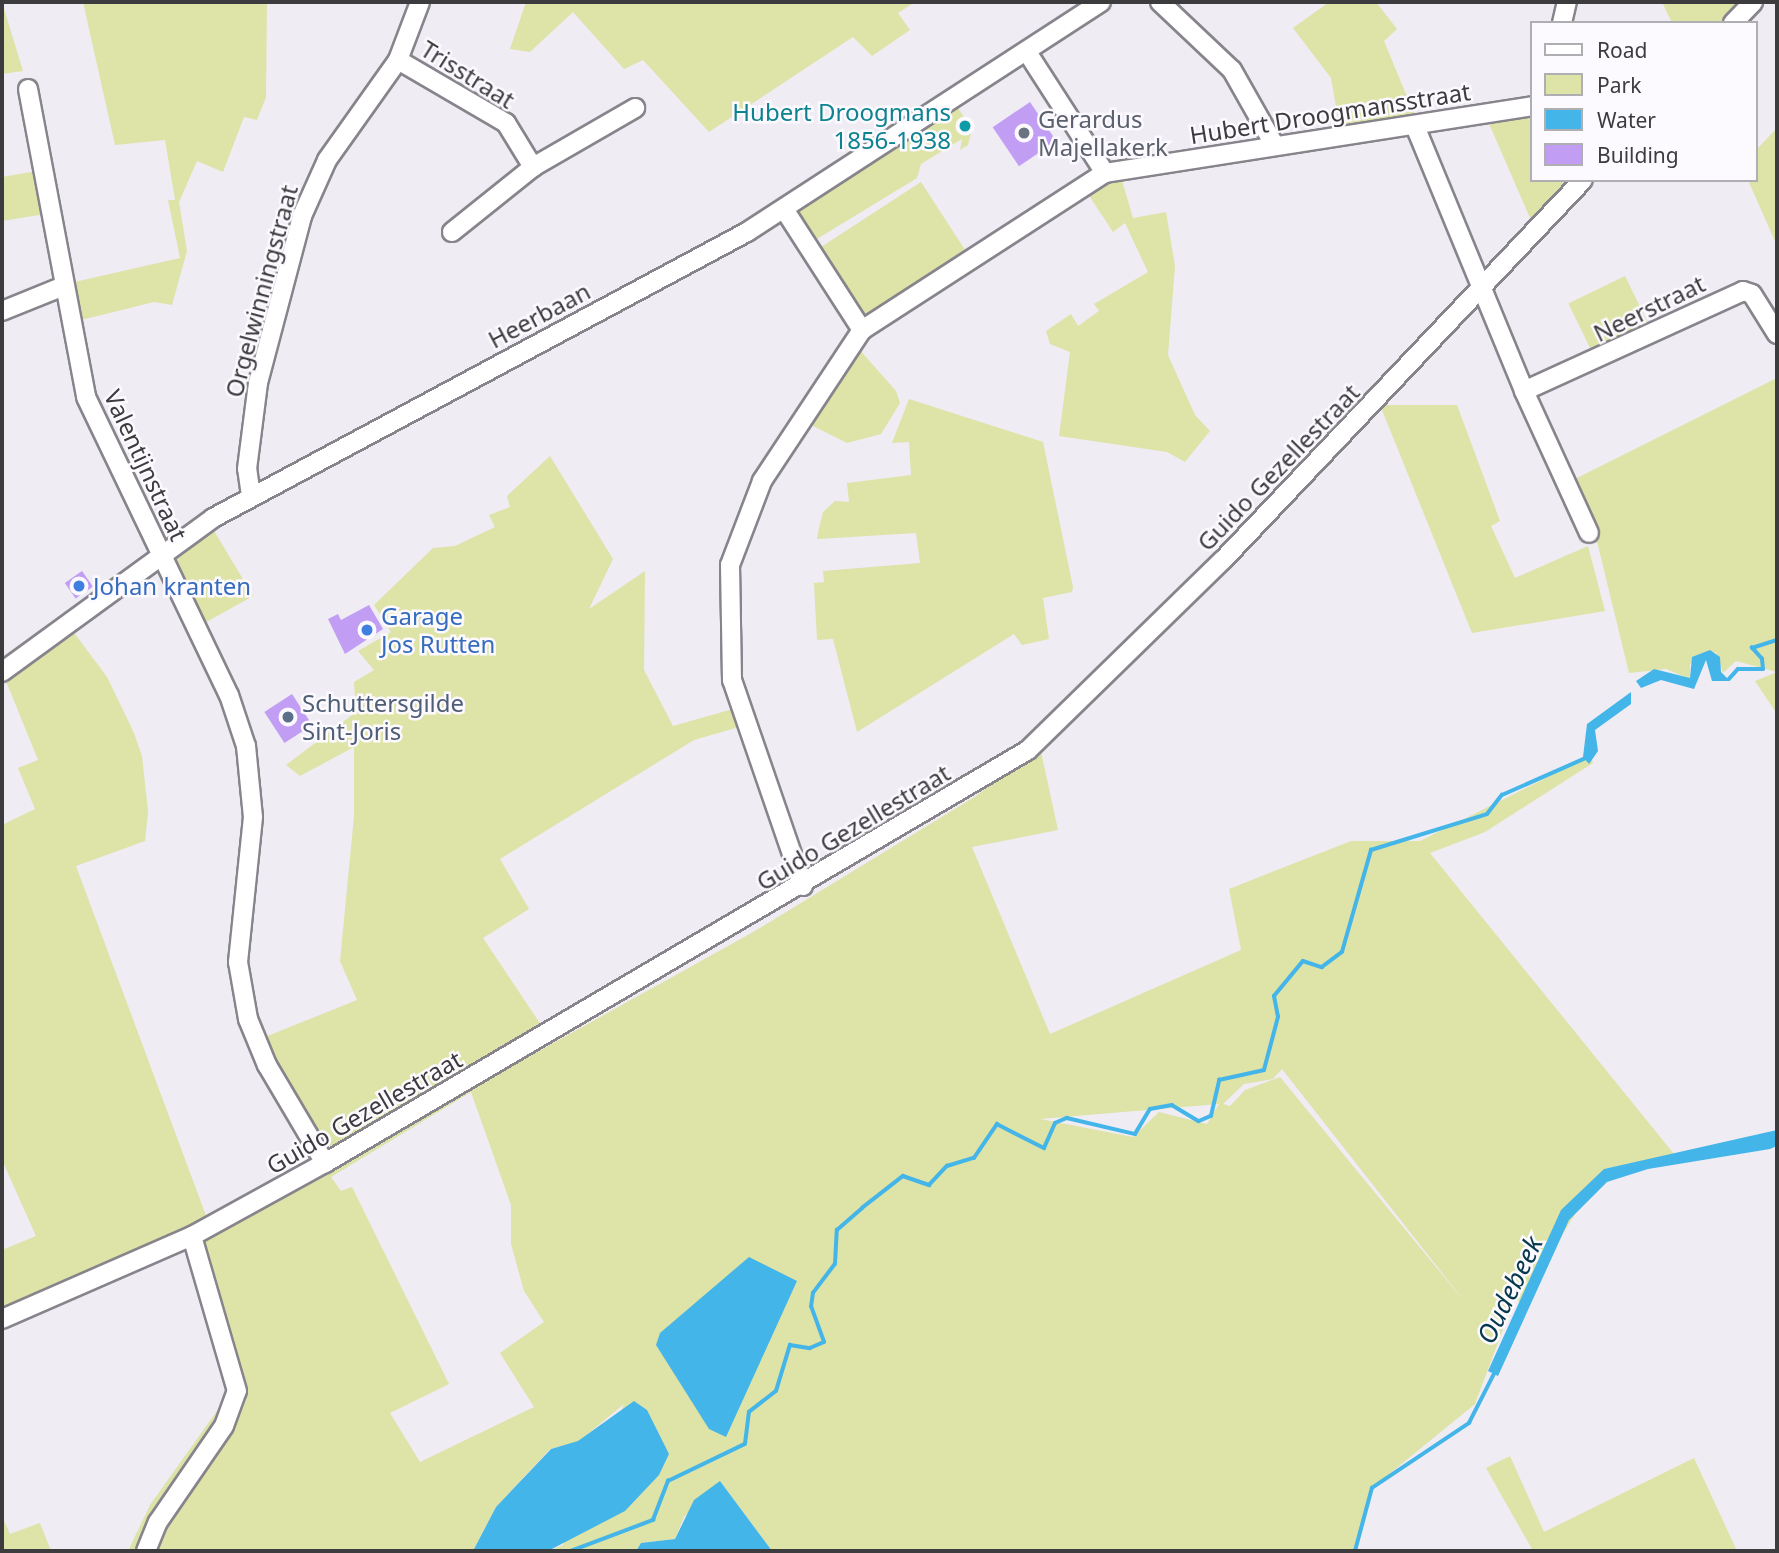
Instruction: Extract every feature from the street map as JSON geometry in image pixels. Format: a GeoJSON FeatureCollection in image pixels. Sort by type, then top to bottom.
{"type":"FeatureCollection","features":[{"type":"Feature","properties":{"kind":"street","name":"Orgelwinningstraat"},"geometry":{"type":"LineString","coordinates":[[251,496],[247,469],[258,383],[302,216],[327,160],[398,60],[420,2]]}},
{"type":"Feature","properties":{"kind":"street","name":"Heerbaan"},"geometry":{"type":"LineString","coordinates":[[2,672],[160,554],[251,496],[784,209],[1101,2]]}},
{"type":"Feature","properties":{"kind":"street"},"geometry":{"type":"LineString","coordinates":[[1160,2],[1231,70],[1275,146]]}},
{"type":"Feature","properties":{"kind":"street"},"geometry":{"type":"LineString","coordinates":[[1562,21],[1567,2]]}},
{"type":"Feature","properties":{"kind":"street"},"geometry":{"type":"LineString","coordinates":[[1735,21],[1754,2]]}},
{"type":"Feature","properties":{"kind":"street"},"geometry":{"type":"LineString","coordinates":[[1027,52],[1105,173]]}},
{"type":"Feature","properties":{"kind":"street","name":"Trisstraat"},"geometry":{"type":"LineString","coordinates":[[398,60],[506,123],[533,167]]}},
{"type":"Feature","properties":{"kind":"street","name":"Valentijnstraat"},"geometry":{"type":"LineString","coordinates":[[27,89],[64,286],[93,417],[235,710],[249,762],[253,817],[238,962],[246,1012],[267,1065],[325,1163]]}},
{"type":"Feature","properties":{"kind":"street"},"geometry":{"type":"LineString","coordinates":[[1513,109],[1530,92]]}},
{"type":"Feature","properties":{"kind":"street","name":"Hubert Droogmansstraat"},"geometry":{"type":"LineString","coordinates":[[803,886],[732,681],[730,565],[762,481],[863,330],[1105,173],[1530,106]]}},
{"type":"Feature","properties":{"kind":"street"},"geometry":{"type":"LineString","coordinates":[[452,232],[533,167],[635,108]]}},
{"type":"Feature","properties":{"kind":"street"},"geometry":{"type":"LineString","coordinates":[[1415,126],[1524,391],[1589,533]]}},
{"type":"Feature","properties":{"kind":"street","name":"Guido Gezellestraat"},"geometry":{"type":"LineString","coordinates":[[2,1319],[192,1236],[325,1163],[803,886],[1028,750],[1223,560],[1581,182]]}},
{"type":"Feature","properties":{"kind":"street"},"geometry":{"type":"LineString","coordinates":[[784,209],[863,330]]}},
{"type":"Feature","properties":{"kind":"street"},"geometry":{"type":"LineString","coordinates":[[2,311],[64,286]]}},
{"type":"Feature","properties":{"kind":"street","name":"Neerstraat"},"geometry":{"type":"LineString","coordinates":[[1524,391],[1743,291],[1752,294],[1777,334]]}},
{"type":"Feature","properties":{"kind":"street"},"geometry":{"type":"LineString","coordinates":[[146,1551],[158,1522],[224,1426],[237,1391],[192,1236]]}},
{"type":"Feature","properties":{"kind":"green space"},"geometry":{"type":"Polygon","coordinates":[[[2,2],[23,71],[2,74],[2,2]]]}},
{"type":"Feature","properties":{"kind":"green space"},"geometry":{"type":"Polygon","coordinates":[[[83,2],[267,2],[266,97],[257,120],[244,117],[223,172],[197,161],[179,202],[187,251],[172,305],[154,302],[77,321],[70,283],[180,258],[168,200],[175,200],[165,140],[115,145],[83,2]]]}},
{"type":"Feature","properties":{"kind":"green space"},"geometry":{"type":"Polygon","coordinates":[[[526,2],[915,2],[898,13],[910,30],[872,56],[853,37],[709,132],[643,60],[624,69],[573,12],[530,52],[510,49],[526,2]]]}},
{"type":"Feature","properties":{"kind":"green space"},"geometry":{"type":"Polygon","coordinates":[[[1329,2],[1376,2],[1397,29],[1384,41],[1415,116],[1340,130],[1331,78],[1293,28],[1329,2]]]}},
{"type":"Feature","properties":{"kind":"green space"},"geometry":{"type":"Polygon","coordinates":[[[1662,2],[1744,2],[1726,21],[1671,21],[1662,2]]]}},
{"type":"Feature","properties":{"kind":"green space"},"geometry":{"type":"Polygon","coordinates":[[[956,105],[972,129],[968,145],[960,150],[962,139],[921,164],[917,178],[812,242],[797,209],[956,105]]]}},
{"type":"Feature","properties":{"kind":"green space"},"geometry":{"type":"Polygon","coordinates":[[[1530,112],[1530,182],[1574,182],[1533,225],[1487,119],[1530,112]]]}},
{"type":"Feature","properties":{"kind":"green space"},"geometry":{"type":"Polygon","coordinates":[[[1777,128],[1777,246],[1749,182],[1758,182],[1758,148],[1777,128]]]}},
{"type":"Feature","properties":{"kind":"green space"},"geometry":{"type":"Polygon","coordinates":[[[37,171],[45,214],[2,221],[2,177],[37,171]]]}},
{"type":"Feature","properties":{"kind":"green space"},"geometry":{"type":"Polygon","coordinates":[[[1121,177],[1133,218],[1166,212],[1175,266],[1168,355],[1195,415],[1210,431],[1185,462],[1167,452],[1059,436],[1070,352],[1050,344],[1046,331],[1071,314],[1078,326],[1099,311],[1094,304],[1148,272],[1125,223],[1113,232],[1088,194],[1121,177]]]}},
{"type":"Feature","properties":{"kind":"green space"},"geometry":{"type":"Polygon","coordinates":[[[921,182],[968,254],[866,320],[820,248],[921,182]]]}},
{"type":"Feature","properties":{"kind":"green space"},"geometry":{"type":"Polygon","coordinates":[[[1625,276],[1651,330],[1595,358],[1568,304],[1625,276]]]}},
{"type":"Feature","properties":{"kind":"green space"},"geometry":{"type":"Polygon","coordinates":[[[858,348],[896,391],[900,403],[881,434],[847,443],[807,423],[858,348]]]}},
{"type":"Feature","properties":{"kind":"green space"},"geometry":{"type":"Polygon","coordinates":[[[1777,378],[1777,672],[1736,661],[1723,673],[1716,652],[1690,664],[1690,679],[1666,669],[1629,673],[1594,529],[1571,481],[1777,378]]]}},
{"type":"Feature","properties":{"kind":"green space"},"geometry":{"type":"Polygon","coordinates":[[[909,399],[1043,442],[1073,587],[1072,592],[1043,598],[1049,639],[1022,645],[1014,634],[857,732],[833,639],[817,640],[814,583],[824,582],[823,571],[920,563],[916,533],[817,539],[823,512],[835,501],[849,502],[847,483],[911,475],[909,442],[892,443],[909,399]]]}},
{"type":"Feature","properties":{"kind":"green space"},"geometry":{"type":"Polygon","coordinates":[[[1385,405],[1457,405],[1500,521],[1491,526],[1515,578],[1588,546],[1605,611],[1472,633],[1382,410],[1385,405]]]}},
{"type":"Feature","properties":{"kind":"green space"},"geometry":{"type":"Polygon","coordinates":[[[550,456],[613,559],[589,609],[645,571],[644,670],[673,726],[733,709],[739,727],[694,740],[500,859],[529,909],[483,938],[543,1028],[334,1148],[319,1139],[262,1046],[265,1037],[357,1000],[340,961],[354,816],[354,747],[300,776],[286,765],[356,712],[354,682],[374,670],[358,651],[391,632],[374,605],[433,548],[455,546],[495,527],[489,515],[510,507],[507,496],[550,456]]]}},
{"type":"Feature","properties":{"kind":"green space"},"geometry":{"type":"Polygon","coordinates":[[[213,529],[253,596],[201,625],[168,559],[213,529]]]}},
{"type":"Feature","properties":{"kind":"green space"},"geometry":{"type":"Polygon","coordinates":[[[72,630],[107,677],[134,733],[142,756],[148,811],[145,841],[76,866],[208,1221],[2,1311],[2,1250],[36,1236],[2,1160],[2,825],[35,809],[18,768],[38,760],[6,681],[72,630]]]}},
{"type":"Feature","properties":{"kind":"green space"},"geometry":{"type":"Polygon","coordinates":[[[1777,672],[1777,714],[1755,681],[1777,672]]]}},
{"type":"Feature","properties":{"kind":"green space"},"geometry":{"type":"Polygon","coordinates":[[[1040,747],[1058,830],[972,847],[1050,1034],[1241,950],[1229,889],[1351,841],[1420,841],[1586,758],[1588,748],[1593,763],[1485,832],[1430,853],[1674,1154],[1604,1169],[1553,1249],[1529,1304],[1514,1300],[1475,1404],[1372,1488],[1355,1551],[772,1551],[720,1481],[684,1517],[675,1539],[641,1543],[636,1551],[548,1551],[563,1545],[624,1404],[578,1442],[550,1449],[496,1507],[473,1551],[128,1551],[150,1505],[229,1394],[200,1244],[206,1236],[755,931],[976,796],[1040,747]],[[1282,1069],[1273,1079],[1244,1084],[1223,1104],[1230,1106],[1245,1090],[1280,1077],[1468,1306],[1282,1069]],[[471,1092],[331,1177],[341,1191],[352,1187],[449,1384],[390,1413],[420,1462],[534,1407],[500,1353],[544,1322],[524,1291],[511,1244],[511,1205],[471,1092]],[[1219,1104],[1040,1119],[1133,1137],[1159,1112],[1207,1124],[1219,1104]]]}},
{"type":"Feature","properties":{"kind":"green space"},"geometry":{"type":"Polygon","coordinates":[[[1510,1456],[1544,1532],[1694,1458],[1737,1551],[1533,1551],[1486,1468],[1510,1456]]]}},
{"type":"Feature","properties":{"kind":"green space"},"geometry":{"type":"Polygon","coordinates":[[[2,1516],[10,1534],[40,1523],[51,1551],[2,1551],[2,1516]]]}},
{"type":"Feature","properties":{"kind":"water"},"geometry":{"type":"Polygon","coordinates":[[[1710,650],[1720,657],[1721,672],[1730,681],[1712,681],[1706,660],[1694,689],[1661,680],[1641,688],[1636,681],[1654,669],[1690,678],[1692,657],[1710,650]]]}},
{"type":"Feature","properties":{"kind":"water"},"geometry":{"type":"Polygon","coordinates":[[[1631,692],[1631,704],[1595,730],[1598,751],[1589,764],[1583,757],[1587,724],[1631,692]]]}},
{"type":"Feature","properties":{"kind":"water"},"geometry":{"type":"Polygon","coordinates":[[[1777,1130],[1777,1146],[1770,1149],[1648,1169],[1607,1182],[1569,1220],[1498,1376],[1488,1371],[1561,1210],[1604,1169],[1777,1130]]]}},
{"type":"Feature","properties":{"kind":"water"},"geometry":{"type":"Polygon","coordinates":[[[749,1257],[797,1281],[726,1437],[709,1429],[656,1345],[660,1333],[749,1257]]]}},
{"type":"Feature","properties":{"kind":"water"},"geometry":{"type":"Polygon","coordinates":[[[634,1401],[647,1410],[669,1454],[659,1475],[625,1511],[548,1551],[473,1551],[496,1507],[551,1449],[578,1441],[634,1401]]]}},
{"type":"Feature","properties":{"kind":"water"},"geometry":{"type":"Polygon","coordinates":[[[720,1481],[772,1551],[636,1551],[641,1543],[675,1539],[694,1500],[720,1481]]]}},
{"type":"Feature","properties":{"kind":"building","name":"Gerardus Majellakerk"},"geometry":{"type":"Polygon","coordinates":[[[1030,102],[1056,141],[1019,166],[993,127],[1030,102]]]}},
{"type":"Feature","properties":{"kind":"building","name":"Johan kranten"},"geometry":{"type":"Polygon","coordinates":[[[82,571],[93,587],[76,599],[65,583],[82,571]]]}},
{"type":"Feature","properties":{"kind":"building","name":"Garage Jos Rutten"},"geometry":{"type":"Polygon","coordinates":[[[369,605],[383,629],[345,654],[328,619],[338,614],[341,620],[369,605]]]}},
{"type":"Feature","properties":{"kind":"building","name":"Schuttersgilde Sint-Joris"},"geometry":{"type":"Polygon","coordinates":[[[292,694],[312,725],[284,743],[264,712],[292,694]]]}},
{"type":"Feature","properties":{"kind":"waterway"},"geometry":{"type":"LineString","coordinates":[[1729,679],[1738,669],[1763,669],[1762,659],[1752,648],[1777,640]]}},
{"type":"Feature","properties":{"kind":"waterway"},"geometry":{"type":"LineString","coordinates":[[571,1551],[653,1520],[668,1481],[745,1444],[749,1412],[776,1391],[790,1345],[810,1348],[824,1342],[811,1307],[813,1293],[835,1264],[837,1230],[862,1208],[903,1176],[929,1185],[947,1166],[974,1158],[997,1124],[1044,1148],[1055,1123],[1067,1118],[1135,1134],[1150,1109],[1172,1105],[1199,1121],[1211,1116],[1219,1080],[1264,1070],[1278,1017],[1274,996],[1303,961],[1322,967],[1342,952],[1371,850],[1487,814],[1502,795],[1586,758]]}},
{"type":"Feature","properties":{"kind":"waterway","name":"Oudebeek"},"geometry":{"type":"LineString","coordinates":[[1355,1551],[1372,1488],[1469,1423],[1495,1372]]}},
{"type":"Feature","properties":{"kind":"place","name":"Hubert Droogmans 1856-1938"},"geometry":{"type":"Point","coordinates":[965,126]}},
{"type":"Feature","properties":{"kind":"place","name":"Gerardus Majellakerk"},"geometry":{"type":"Point","coordinates":[1024,133]}},
{"type":"Feature","properties":{"kind":"place","name":"Johan kranten"},"geometry":{"type":"Point","coordinates":[79,586]}},
{"type":"Feature","properties":{"kind":"place","name":"Garage Jos Rutten"},"geometry":{"type":"Point","coordinates":[367,630]}},
{"type":"Feature","properties":{"kind":"place","name":"Schuttersgilde Sint-Joris"},"geometry":{"type":"Point","coordinates":[288,717]}}]}
